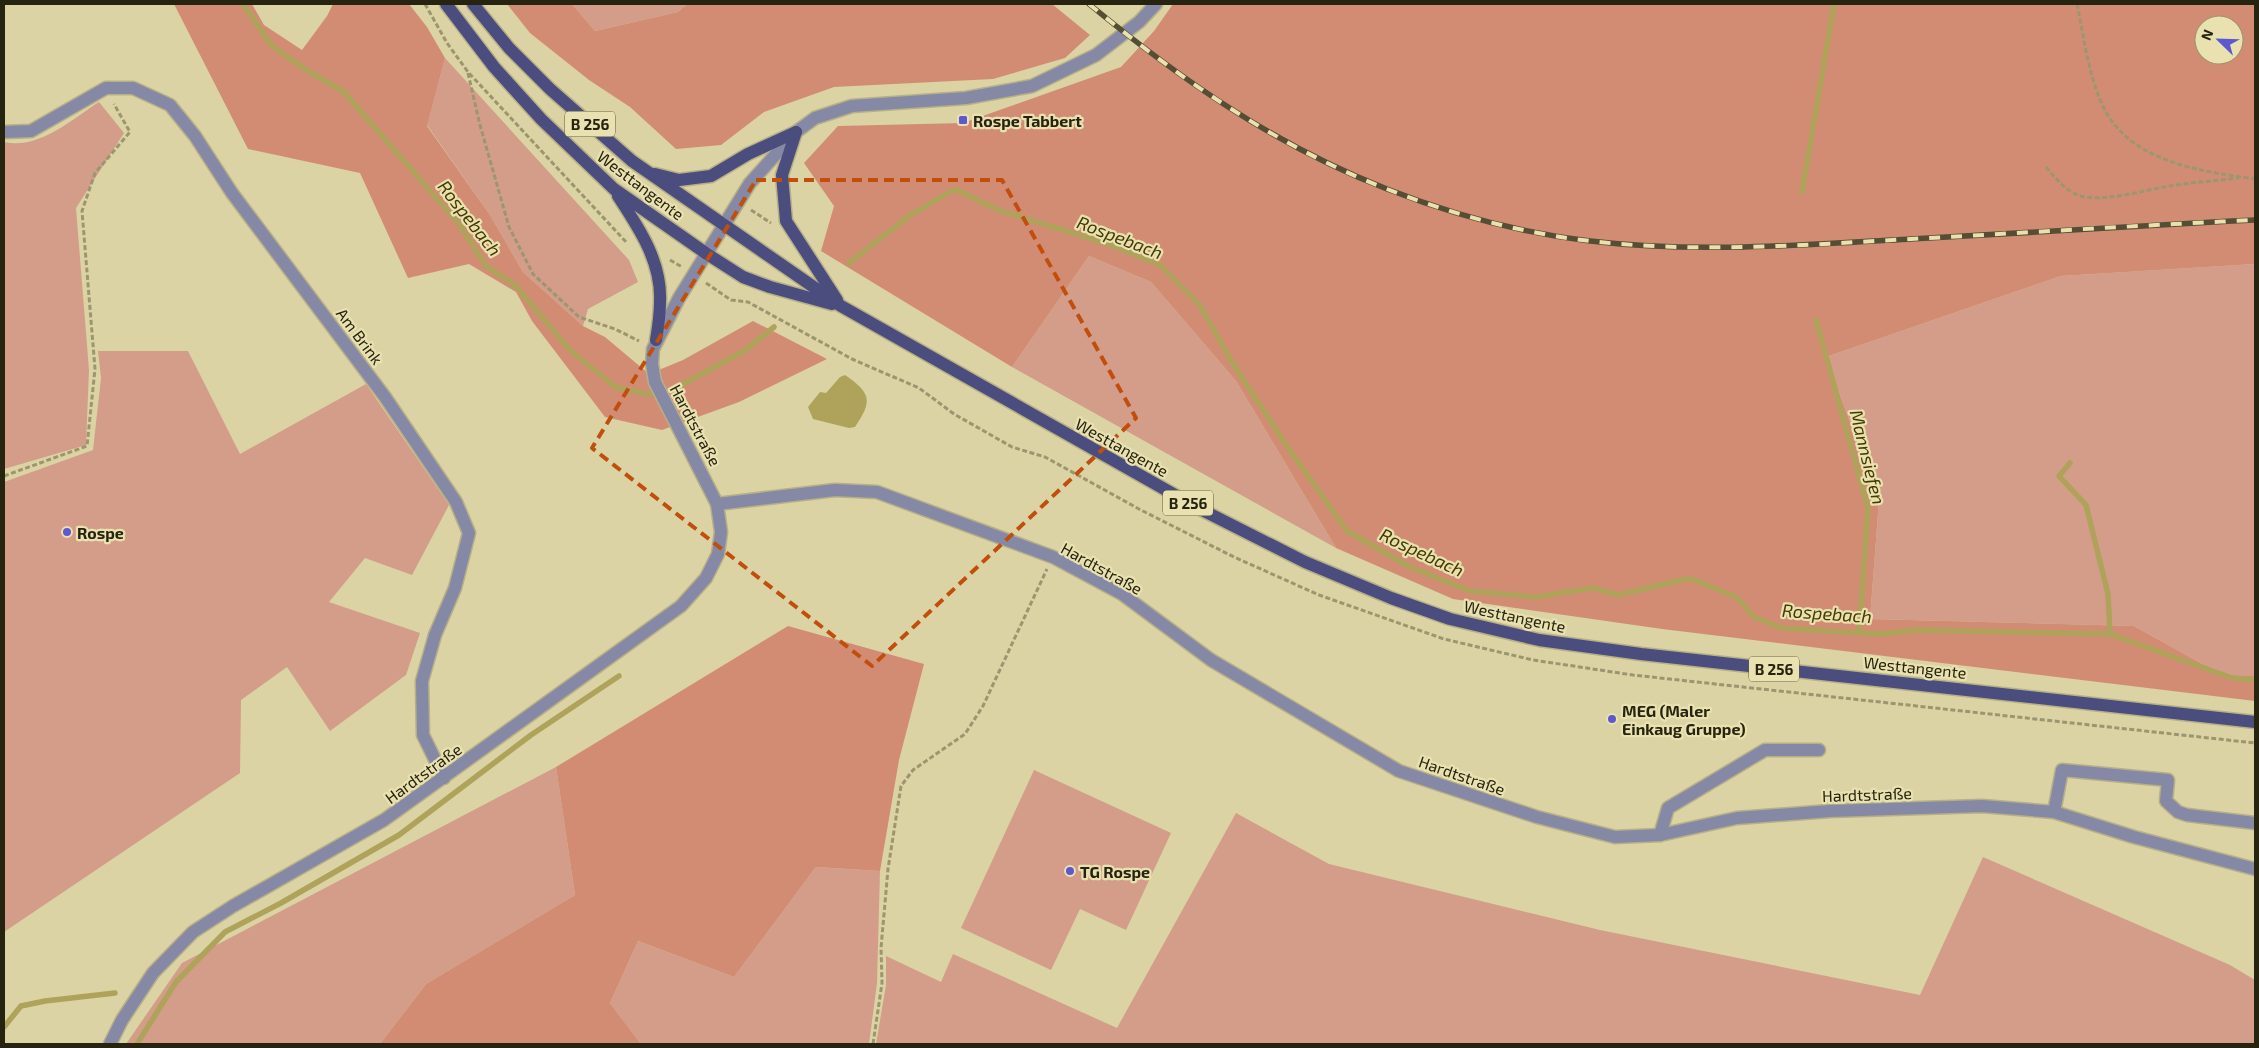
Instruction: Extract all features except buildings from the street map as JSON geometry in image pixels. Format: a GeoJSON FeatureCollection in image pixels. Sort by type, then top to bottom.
{"type":"FeatureCollection","features":[{"type":"Feature","properties":{"kind":"main road","name":"Westtangente"},"geometry":{"type":"LineString","coordinates":[[446,4],[494,67],[541,119],[614,189],[707,254],[743,276],[770,287],[841,306]]}},
{"type":"Feature","properties":{"kind":"main road","name":"Westtangente"},"geometry":{"type":"LineString","coordinates":[[473,4],[508,48],[550,89],[648,173],[841,306],[1198,508],[1305,562],[1391,598],[1450,619],[1539,640],[1641,654],[2255,722]]}},
{"type":"Feature","properties":{"kind":"main road","name":"B 256"},"geometry":{"type":"LineString","coordinates":[[796,132],[782,175],[786,221],[841,306]]}},
{"type":"Feature","properties":{"kind":"main road"},"geometry":{"type":"LineString","coordinates":[[648,173],[679,180],[711,176],[748,154],[796,132]]}},
{"type":"Feature","properties":{"kind":"main road","name":"B 256"},"geometry":{"type":"LineString","coordinates":[[614,189],[642,232],[655,262],[661,300],[655,344]]}},
{"type":"Feature","properties":{"kind":"street"},"geometry":{"type":"LineString","coordinates":[[655,344],[693,275],[750,183],[796,132],[816,118],[852,106],[966,98],[1032,86],[1096,55],[1139,22],[1156,4]]}},
{"type":"Feature","properties":{"kind":"street","name":"Am Brink"},"geometry":{"type":"LineString","coordinates":[[4,132],[31,131],[106,88],[133,88],[170,105],[195,136],[232,192],[385,397],[456,502],[469,533],[455,588],[435,635],[422,681],[423,735],[444,778]]}},
{"type":"Feature","properties":{"kind":"street","name":"Hardtstraße"},"geometry":{"type":"LineString","coordinates":[[110,1044],[122,1020],[153,973],[194,932],[233,906],[384,820],[681,606],[706,578],[718,554],[721,532],[718,504],[666,408],[655,382],[652,364],[655,344]]}},
{"type":"Feature","properties":{"kind":"street","name":"Hardtstraße"},"geometry":{"type":"LineString","coordinates":[[718,504],[835,490],[877,492],[1053,557],[1122,594],[1211,660],[1398,770],[1537,817],[1616,837],[1660,835],[1737,818],[1830,811],[1982,806],[2054,812],[2134,837],[2255,869]]}},
{"type":"Feature","properties":{"kind":"street"},"geometry":{"type":"LineString","coordinates":[[1660,835],[1668,808],[1765,750],[1819,750]]}},
{"type":"Feature","properties":{"kind":"street"},"geometry":{"type":"LineString","coordinates":[[2054,812],[2062,770],[2168,780],[2166,801],[2178,812],[2187,815],[2255,823]]}},
{"type":"Feature","properties":{"kind":"path"},"geometry":{"type":"LineString","coordinates":[[425,4],[447,43],[468,72],[626,242],[631,250]]}},
{"type":"Feature","properties":{"kind":"path"},"geometry":{"type":"LineString","coordinates":[[2077,4],[2094,82],[2102,105],[2114,123],[2133,145],[2172,162],[2202,172],[2255,179]]}},
{"type":"Feature","properties":{"kind":"path"},"geometry":{"type":"LineString","coordinates":[[468,72],[480,125],[509,227],[533,274],[579,317],[655,344]]}},
{"type":"Feature","properties":{"kind":"path"},"geometry":{"type":"LineString","coordinates":[[4,476],[88,446],[95,369],[82,212],[94,173],[130,132],[106,88]]}},
{"type":"Feature","properties":{"kind":"path"},"geometry":{"type":"LineString","coordinates":[[2046,167],[2060,184],[2072,192],[2084,197],[2101,198],[2244,177]]}},
{"type":"Feature","properties":{"kind":"path"},"geometry":{"type":"LineString","coordinates":[[655,262],[666,257],[731,300],[748,302],[852,359],[919,388],[954,414],[1012,447],[1045,457],[1139,510],[1234,557],[1319,594],[1444,639],[1533,660],[1633,675],[2255,742]]}},
{"type":"Feature","properties":{"kind":"path"},"geometry":{"type":"LineString","coordinates":[[872,1044],[882,983],[881,948],[888,870],[901,786],[913,770],[965,734],[983,706],[1053,557]]}},
{"type":"Feature","properties":{"kind":"highlighted area"},"geometry":{"type":"Polygon","coordinates":[[[756,180],[1002,180],[1136,418],[872,666],[592,448],[756,180]]]}},
{"type":"Feature","properties":{"kind":"shaded area"},"geometry":{"type":"Polygon","coordinates":[[[174,4],[252,4],[264,25],[302,50],[327,16],[333,4],[409,4],[427,27],[445,58],[427,126],[490,215],[523,272],[583,326],[605,337],[649,374],[683,360],[753,321],[827,359],[739,402],[662,430],[605,417],[532,321],[516,292],[469,264],[408,278],[360,173],[248,149],[174,4]]]}},
{"type":"Feature","properties":{"kind":"shaded area"},"geometry":{"type":"Polygon","coordinates":[[[507,4],[572,4],[595,31],[678,12],[687,4],[1052,4],[1090,35],[1065,58],[993,79],[834,87],[764,112],[721,145],[676,149],[630,107],[589,80],[530,33],[507,4]]]}},
{"type":"Feature","properties":{"kind":"shaded area"},"geometry":{"type":"Polygon","coordinates":[[[572,4],[687,4],[678,12],[595,31],[572,4]]]}},
{"type":"Feature","properties":{"kind":"shaded area"},"geometry":{"type":"Polygon","coordinates":[[[1173,4],[2255,4],[2255,264],[2061,276],[1826,357],[1879,501],[1870,619],[2134,626],[2224,676],[2255,676],[2255,701],[1662,629],[1453,599],[1336,548],[1236,381],[1151,282],[1089,256],[1012,367],[821,251],[834,206],[804,163],[838,126],[963,123],[1121,67],[1154,31],[1173,4]]]}},
{"type":"Feature","properties":{"kind":"shaded area"},"geometry":{"type":"Polygon","coordinates":[[[445,58],[629,260],[638,282],[588,309],[583,326],[523,272],[490,215],[427,125],[445,58]]]}},
{"type":"Feature","properties":{"kind":"shaded area"},"geometry":{"type":"Polygon","coordinates":[[[99,102],[124,133],[76,208],[89,370],[86,445],[4,469],[4,142],[29,142],[42,138],[66,125],[99,102]]]}},
{"type":"Feature","properties":{"kind":"shaded area"},"geometry":{"type":"Polygon","coordinates":[[[1089,256],[1151,282],[1236,381],[1336,548],[1012,367],[1089,256]]]}},
{"type":"Feature","properties":{"kind":"shaded area"},"geometry":{"type":"Polygon","coordinates":[[[2255,264],[2255,676],[2224,676],[2134,626],[1870,619],[1879,501],[1826,357],[2061,276],[2255,264]]]}},
{"type":"Feature","properties":{"kind":"shaded area"},"geometry":{"type":"Polygon","coordinates":[[[98,351],[188,351],[240,454],[366,384],[449,505],[412,575],[365,558],[329,602],[420,633],[406,675],[330,731],[287,667],[241,700],[240,773],[4,932],[4,482],[93,450],[101,378],[98,351]]]}},
{"type":"Feature","properties":{"kind":"shaded area"},"geometry":{"type":"Polygon","coordinates":[[[845,375],[860,387],[866,398],[865,410],[855,427],[849,428],[813,419],[808,407],[820,392],[826,393],[840,377],[845,375]]]}},
{"type":"Feature","properties":{"kind":"shaded area"},"geometry":{"type":"Polygon","coordinates":[[[788,626],[924,664],[899,760],[880,871],[816,867],[734,977],[638,941],[610,1003],[641,1044],[380,1044],[426,984],[575,895],[556,767],[788,626]]]}},
{"type":"Feature","properties":{"kind":"shaded area"},"geometry":{"type":"Polygon","coordinates":[[[556,767],[575,895],[426,984],[380,1044],[126,1044],[182,963],[556,767]]]}},
{"type":"Feature","properties":{"kind":"shaded area","name":"TG Rospe"},"geometry":{"type":"Polygon","coordinates":[[[1034,770],[1171,833],[1126,930],[1080,909],[1051,970],[961,928],[1034,770]]]}},
{"type":"Feature","properties":{"kind":"shaded area"},"geometry":{"type":"Polygon","coordinates":[[[1236,813],[1329,864],[1600,930],[1920,995],[1983,857],[2230,965],[2255,980],[2255,1044],[876,1044],[886,985],[886,956],[941,982],[953,954],[1117,1028],[1236,813]]]}},
{"type":"Feature","properties":{"kind":"shaded area"},"geometry":{"type":"Polygon","coordinates":[[[816,867],[880,871],[877,983],[869,1044],[641,1044],[610,1003],[638,941],[734,977],[816,867]]]}},
{"type":"Feature","properties":{"kind":"waterway","name":"Rospebach"},"geometry":{"type":"LineString","coordinates":[[243,4],[272,46],[306,70],[343,91],[459,224],[486,266],[515,285],[569,349],[615,387],[647,394],[674,389],[744,351],[774,327]]}},
{"type":"Feature","properties":{"kind":"waterway","name":"Mannsiefen"},"geometry":{"type":"LineString","coordinates":[[1802,192],[1834,4]]}},
{"type":"Feature","properties":{"kind":"waterway","name":"Rospebach"},"geometry":{"type":"LineString","coordinates":[[849,263],[909,216],[955,189],[998,210],[1105,243],[1160,265],[1199,304],[1232,362],[1285,443],[1347,531],[1410,567],[1470,591],[1536,597],[1593,588],[1618,595],[1690,578],[1736,597],[1754,617],[1782,628],[1882,634],[1916,630],[2110,634],[2232,678],[2255,680]]}},
{"type":"Feature","properties":{"kind":"waterway","name":"Mannsiefen"},"geometry":{"type":"LineString","coordinates":[[1816,320],[1868,508],[1859,633]]}},
{"type":"Feature","properties":{"kind":"waterway"},"geometry":{"type":"LineString","coordinates":[[2070,463],[2059,476],[2086,505],[2108,594],[2110,634]]}},
{"type":"Feature","properties":{"kind":"waterway"},"geometry":{"type":"LineString","coordinates":[[137,1044],[176,982],[225,932],[281,903],[399,835],[531,735],[619,676]]}},
{"type":"Feature","properties":{"kind":"waterway"},"geometry":{"type":"LineString","coordinates":[[4,1027],[21,1006],[45,1001],[115,993]]}},
{"type":"Feature","properties":{"kind":"railway"},"geometry":{"type":"LineString","coordinates":[[1089,4],[1123,32],[1230,109],[1306,152],[1346,172],[1436,207],[1512,228],[1538,233],[1632,245],[1759,247],[2255,220]]}},
{"type":"Feature","properties":{"kind":"place","name":"Rospe Tabbert"},"geometry":{"type":"Point","coordinates":[963,120]}},
{"type":"Feature","properties":{"kind":"place","name":"Rospe"},"geometry":{"type":"Point","coordinates":[67,532]}},
{"type":"Feature","properties":{"kind":"place","name":"MEG (Maler Einkaug Gruppe)"},"geometry":{"type":"Point","coordinates":[1612,719]}},
{"type":"Feature","properties":{"kind":"place","name":"TG Rospe"},"geometry":{"type":"Point","coordinates":[1070,871]}}]}
